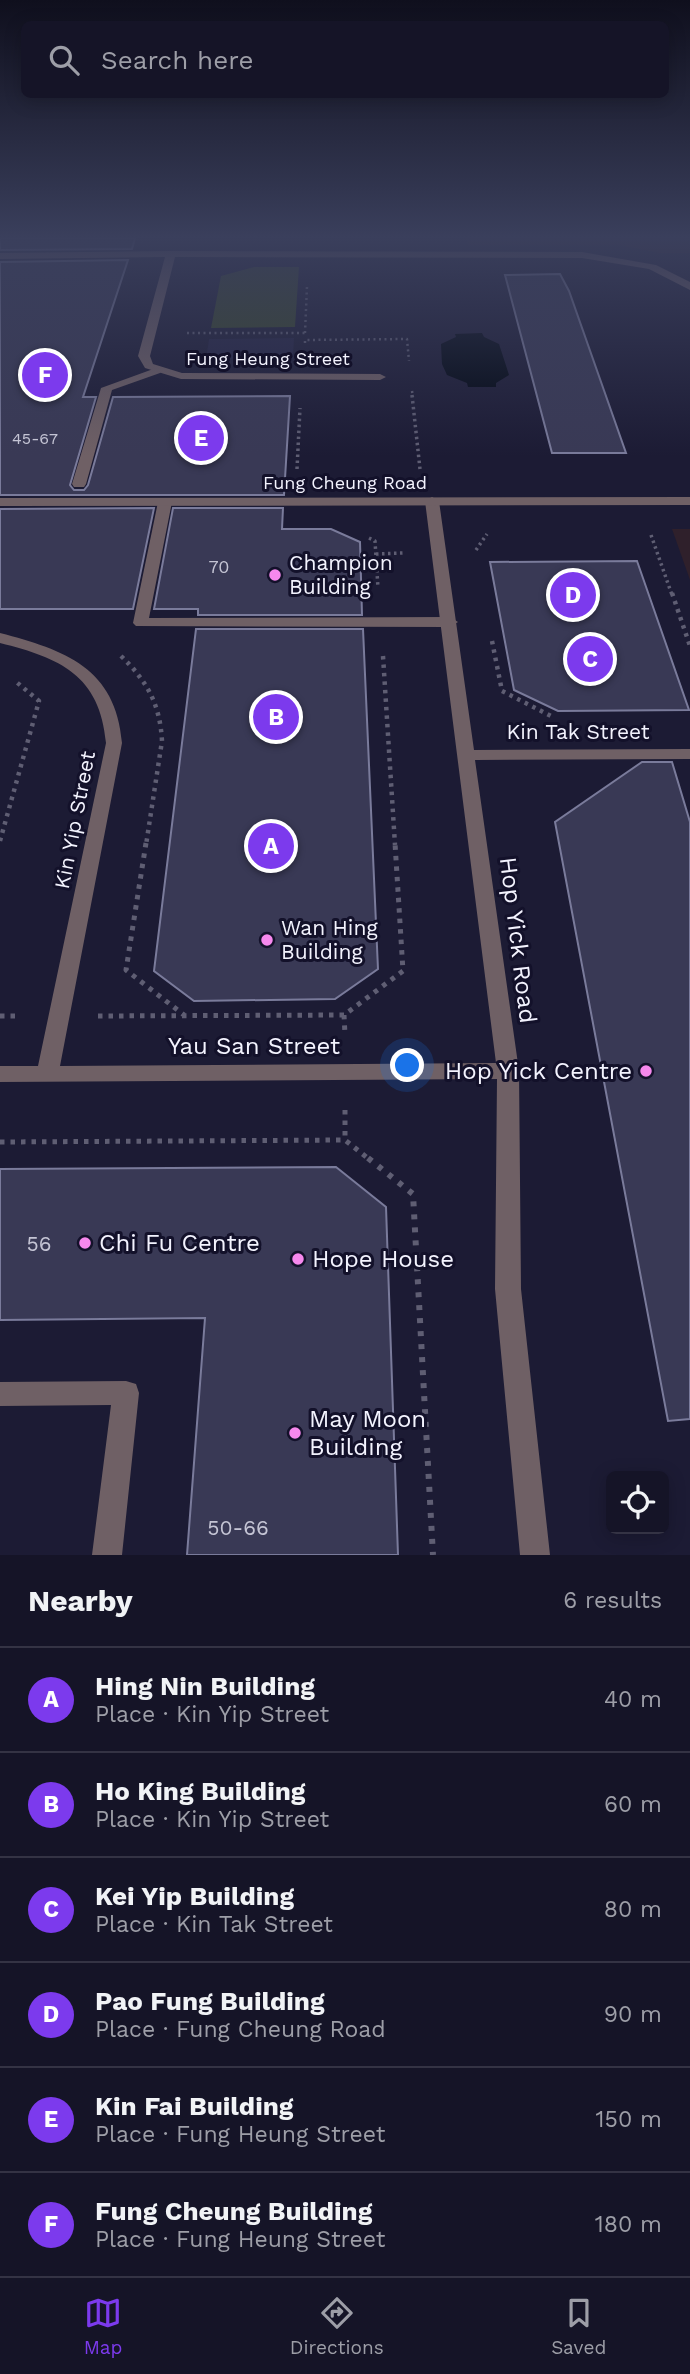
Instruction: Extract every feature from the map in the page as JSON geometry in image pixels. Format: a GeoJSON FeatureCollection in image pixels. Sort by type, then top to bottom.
{"type":"FeatureCollection","features":[{"type":"Feature","properties":{"kind":"street","name":"Fung Heung Street"},"geometry":{"type":"LineString","coordinates":[[156,311],[144,356],[149,366],[156,371],[196,377],[380,377]]}},
{"type":"Feature","properties":{"kind":"street"},"geometry":{"type":"LineString","coordinates":[[79,484],[107,388],[156,371]]}},
{"type":"Feature","properties":{"kind":"street","name":"Hop Yick Road"},"geometry":{"type":"LineString","coordinates":[[432,500],[508,1071],[508,1289],[535,1555]]}},
{"type":"Feature","properties":{"kind":"street","name":"Fung Cheung Road"},"geometry":{"type":"LineString","coordinates":[[0,502],[690,501]]}},
{"type":"Feature","properties":{"kind":"street"},"geometry":{"type":"LineString","coordinates":[[165,502],[141,624],[450,622]]}},
{"type":"Feature","properties":{"kind":"street","name":"Kin Yip Street"},"geometry":{"type":"LineString","coordinates":[[0,638],[50,653],[88,676],[101,690],[110,706],[114,724],[114,743],[47,1074]]}},
{"type":"Feature","properties":{"kind":"street","name":"Kin Tak Street"},"geometry":{"type":"LineString","coordinates":[[467,755],[690,754]]}},
{"type":"Feature","properties":{"kind":"street","name":"Yau San Street"},"geometry":{"type":"LineString","coordinates":[[0,1074],[508,1071]]}},
{"type":"Feature","properties":{"kind":"street"},"geometry":{"type":"LineString","coordinates":[[0,1394],[127,1393],[107,1555]]}},
{"type":"Feature","properties":{"kind":"path"},"geometry":{"type":"LineString","coordinates":[[304,351],[306,311]]}},
{"type":"Feature","properties":{"kind":"path"},"geometry":{"type":"LineString","coordinates":[[188,322],[186,333],[305,333]]}},
{"type":"Feature","properties":{"kind":"path"},"geometry":{"type":"LineString","coordinates":[[305,340],[407,340],[410,365]]}},
{"type":"Feature","properties":{"kind":"path"},"geometry":{"type":"LineString","coordinates":[[411,378],[420,471]]}},
{"type":"Feature","properties":{"kind":"path"},"geometry":{"type":"LineString","coordinates":[[297,471],[300,405]]}},
{"type":"Feature","properties":{"kind":"path"},"geometry":{"type":"LineString","coordinates":[[475,552],[489,531]]}},
{"type":"Feature","properties":{"kind":"path"},"geometry":{"type":"LineString","coordinates":[[650,533],[690,646]]}},
{"type":"Feature","properties":{"kind":"path"},"geometry":{"type":"LineString","coordinates":[[185,1015],[344,1015],[403,971],[375,541],[362,535]]}},
{"type":"Feature","properties":{"kind":"path"},"geometry":{"type":"LineString","coordinates":[[490,628],[502,691],[557,719]]}},
{"type":"Feature","properties":{"kind":"path"},"geometry":{"type":"LineString","coordinates":[[0,841],[39,701],[10,676]]}},
{"type":"Feature","properties":{"kind":"path"},"geometry":{"type":"LineString","coordinates":[[0,1142],[345,1140],[413,1194],[433,1555]]}},
{"type":"Feature","properties":{"kind":"shaded area"},"geometry":{"type":"Polygon","coordinates":[[[482,333],[484,337],[499,344],[509,375],[496,383],[496,387],[468,387],[467,383],[447,375],[442,364],[441,344],[456,337],[455,334],[482,333]]]}},
{"type":"Feature","properties":{"kind":"shaded area"},"geometry":{"type":"Polygon","coordinates":[[[294,338],[293,358],[206,359],[209,339],[294,338]]]}},
{"type":"Feature","properties":{"kind":"shaded area"},"geometry":{"type":"Polygon","coordinates":[[[672,529],[690,529],[690,580],[672,529]]]}},
{"type":"Feature","properties":{"kind":"green space"},"geometry":{"type":"Polygon","coordinates":[[[214,311],[296,311],[295,327],[211,328],[214,311]]]}},
{"type":"Feature","properties":{"kind":"building"},"geometry":{"type":"Polygon","coordinates":[[[0,311],[111,311],[83,397],[96,397],[70,485],[74,490],[84,490],[88,485],[113,397],[290,396],[284,495],[0,495],[0,311]]]}},
{"type":"Feature","properties":{"kind":"building"},"geometry":{"type":"Polygon","coordinates":[[[514,311],[576,311],[626,453],[552,453],[514,311]]]}},
{"type":"Feature","properties":{"kind":"building"},"geometry":{"type":"Polygon","coordinates":[[[154,508],[133,609],[0,609],[0,509],[154,508]]]}},
{"type":"Feature","properties":{"kind":"building","name":"Champion Building"},"geometry":{"type":"Polygon","coordinates":[[[173,508],[283,508],[282,529],[331,529],[360,542],[362,615],[198,615],[198,609],[154,609],[173,508]]]}},
{"type":"Feature","properties":{"kind":"building"},"geometry":{"type":"Polygon","coordinates":[[[637,561],[689,710],[558,711],[514,690],[490,562],[637,561]]]}},
{"type":"Feature","properties":{"kind":"building"},"geometry":{"type":"Polygon","coordinates":[[[196,629],[363,629],[378,969],[335,999],[194,1001],[154,971],[196,629]]]}},
{"type":"Feature","properties":{"kind":"building","name":"Hop Yick Centre"},"geometry":{"type":"Polygon","coordinates":[[[642,762],[672,762],[690,822],[690,1419],[668,1421],[555,822],[642,762]]]}},
{"type":"Feature","properties":{"kind":"building"},"geometry":{"type":"Polygon","coordinates":[[[336,1167],[386,1207],[398,1555],[187,1555],[205,1318],[0,1320],[0,1169],[336,1167]]]}},
{"type":"Feature","properties":{"kind":"place","name":"Fung Cheung Building"},"geometry":{"type":"Point","coordinates":[45,375]}},
{"type":"Feature","properties":{"kind":"place","name":"Kin Fai Building"},"geometry":{"type":"Point","coordinates":[201,438]}},
{"type":"Feature","properties":{"kind":"place","name":"Champion Building"},"geometry":{"type":"Point","coordinates":[275,575]}},
{"type":"Feature","properties":{"kind":"place","name":"Pao Fung Building"},"geometry":{"type":"Point","coordinates":[573,595]}},
{"type":"Feature","properties":{"kind":"place","name":"Kei Yip Building"},"geometry":{"type":"Point","coordinates":[590,659]}},
{"type":"Feature","properties":{"kind":"place","name":"Ho King Building"},"geometry":{"type":"Point","coordinates":[276,717]}},
{"type":"Feature","properties":{"kind":"place","name":"Hing Nin Building"},"geometry":{"type":"Point","coordinates":[271,846]}},
{"type":"Feature","properties":{"kind":"place","name":"Wan Hing Building"},"geometry":{"type":"Point","coordinates":[267,940]}},
{"type":"Feature","properties":{"kind":"place","name":"Hop Yick Centre"},"geometry":{"type":"Point","coordinates":[646,1071]}},
{"type":"Feature","properties":{"kind":"place","name":"Chi Fu Centre"},"geometry":{"type":"Point","coordinates":[85,1243]}},
{"type":"Feature","properties":{"kind":"place","name":"Hope House"},"geometry":{"type":"Point","coordinates":[298,1259]}},
{"type":"Feature","properties":{"kind":"place","name":"May Moon Building"},"geometry":{"type":"Point","coordinates":[295,1433]}}]}
